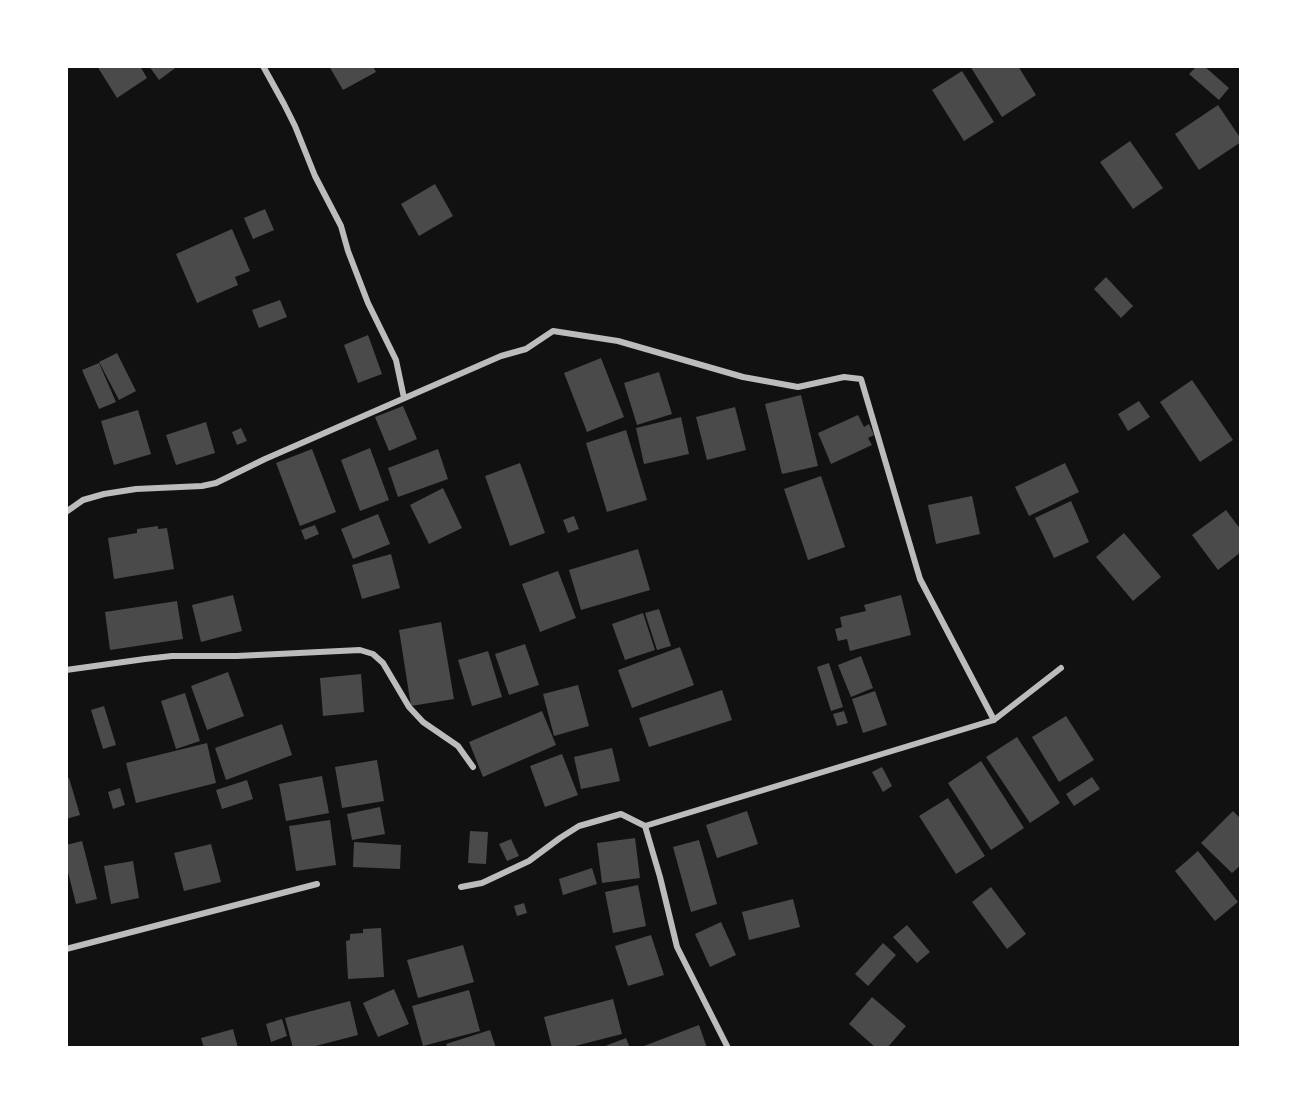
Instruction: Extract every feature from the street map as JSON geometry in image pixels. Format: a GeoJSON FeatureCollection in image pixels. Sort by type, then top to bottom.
{"type":"FeatureCollection","features":[{"type":"Feature","properties":{"kind":"street"},"geometry":{"type":"LineString","coordinates":[[262,66],[291,118],[315,176],[341,226],[368,303],[396,360],[404,398]]}},
{"type":"Feature","properties":{"kind":"street"},"geometry":{"type":"LineString","coordinates":[[66,512],[83,500],[104,494],[136,489],[202,486],[216,483],[265,459],[501,356],[526,349],[553,331],[618,341],[744,377],[798,387],[844,377],[861,379],[920,579],[994,720]]}},
{"type":"Feature","properties":{"kind":"street"},"geometry":{"type":"LineString","coordinates":[[66,670],[172,656],[237,656],[360,650],[373,654],[383,663],[409,707],[423,722],[458,746],[473,767]]}},
{"type":"Feature","properties":{"kind":"street"},"geometry":{"type":"LineString","coordinates":[[645,826],[994,720],[1062,668]]}},
{"type":"Feature","properties":{"kind":"street"},"geometry":{"type":"LineString","coordinates":[[461,887],[482,883],[528,861],[579,826],[621,813],[645,826],[677,947],[728,1048]]}},
{"type":"Feature","properties":{"kind":"street"},"geometry":{"type":"LineString","coordinates":[[66,949],[317,884]]}},
{"type":"Feature","properties":{"kind":"building"},"geometry":{"type":"Polygon","coordinates":[[[97,66],[140,66],[147,78],[117,98],[97,66]]]}},
{"type":"Feature","properties":{"kind":"building"},"geometry":{"type":"Polygon","coordinates":[[[149,66],[178,66],[159,80],[149,66]]]}},
{"type":"Feature","properties":{"kind":"building"},"geometry":{"type":"Polygon","coordinates":[[[329,66],[373,66],[376,72],[343,90],[329,66]]]}},
{"type":"Feature","properties":{"kind":"building"},"geometry":{"type":"Polygon","coordinates":[[[970,66],[1018,66],[1036,95],[1002,117],[970,66]]]}},
{"type":"Feature","properties":{"kind":"building"},"geometry":{"type":"Polygon","coordinates":[[[1197,66],[1204,66],[1229,88],[1219,100],[1189,74],[1197,66]]]}},
{"type":"Feature","properties":{"kind":"building"},"geometry":{"type":"Polygon","coordinates":[[[962,71],[994,122],[964,141],[932,90],[962,71]]]}},
{"type":"Feature","properties":{"kind":"building"},"geometry":{"type":"Polygon","coordinates":[[[1218,105],[1241,142],[1199,170],[1175,134],[1218,105]]]}},
{"type":"Feature","properties":{"kind":"building"},"geometry":{"type":"Polygon","coordinates":[[[1130,141],[1163,188],[1133,209],[1100,162],[1130,141]]]}},
{"type":"Feature","properties":{"kind":"building"},"geometry":{"type":"Polygon","coordinates":[[[435,184],[453,216],[419,236],[401,204],[435,184]]]}},
{"type":"Feature","properties":{"kind":"building"},"geometry":{"type":"Polygon","coordinates":[[[265,209],[274,230],[253,239],[244,218],[265,209]]]}},
{"type":"Feature","properties":{"kind":"building"},"geometry":{"type":"Polygon","coordinates":[[[232,229],[250,271],[235,277],[238,285],[197,303],[176,254],[232,229]]]}},
{"type":"Feature","properties":{"kind":"building"},"geometry":{"type":"Polygon","coordinates":[[[1106,277],[1133,306],[1121,318],[1094,289],[1106,277]]]}},
{"type":"Feature","properties":{"kind":"building"},"geometry":{"type":"Polygon","coordinates":[[[280,300],[287,317],[259,328],[252,310],[280,300]]]}},
{"type":"Feature","properties":{"kind":"building"},"geometry":{"type":"Polygon","coordinates":[[[368,335],[382,374],[358,383],[344,345],[368,335]]]}},
{"type":"Feature","properties":{"kind":"building"},"geometry":{"type":"Polygon","coordinates":[[[117,353],[136,391],[119,400],[99,362],[117,353]]]}},
{"type":"Feature","properties":{"kind":"building"},"geometry":{"type":"Polygon","coordinates":[[[601,358],[624,417],[587,432],[564,373],[601,358]]]}},
{"type":"Feature","properties":{"kind":"building"},"geometry":{"type":"Polygon","coordinates":[[[99,363],[116,402],[99,409],[82,370],[99,363]]]}},
{"type":"Feature","properties":{"kind":"building"},"geometry":{"type":"Polygon","coordinates":[[[659,372],[672,414],[637,425],[624,383],[659,372]]]}},
{"type":"Feature","properties":{"kind":"building"},"geometry":{"type":"Polygon","coordinates":[[[1192,380],[1233,440],[1200,462],[1160,402],[1192,380]]]}},
{"type":"Feature","properties":{"kind":"building"},"geometry":{"type":"Polygon","coordinates":[[[801,395],[818,466],[782,474],[765,404],[801,395]]]}},
{"type":"Feature","properties":{"kind":"building"},"geometry":{"type":"Polygon","coordinates":[[[1139,401],[1150,417],[1128,431],[1118,414],[1139,401]]]}},
{"type":"Feature","properties":{"kind":"building"},"geometry":{"type":"Polygon","coordinates":[[[403,406],[417,439],[389,451],[375,417],[403,406]]]}},
{"type":"Feature","properties":{"kind":"building"},"geometry":{"type":"Polygon","coordinates":[[[735,407],[746,450],[707,460],[696,417],[735,407]]]}},
{"type":"Feature","properties":{"kind":"building"},"geometry":{"type":"Polygon","coordinates":[[[138,410],[151,454],[114,465],[101,421],[138,410]]]}},
{"type":"Feature","properties":{"kind":"building"},"geometry":{"type":"Polygon","coordinates":[[[858,415],[864,427],[869,424],[874,435],[868,438],[872,445],[831,464],[818,433],[858,415]]]}},
{"type":"Feature","properties":{"kind":"building"},"geometry":{"type":"Polygon","coordinates":[[[681,417],[689,454],[644,464],[636,428],[681,417]]]}},
{"type":"Feature","properties":{"kind":"building"},"geometry":{"type":"Polygon","coordinates":[[[206,422],[215,453],[176,465],[166,435],[206,422]]]}},
{"type":"Feature","properties":{"kind":"building"},"geometry":{"type":"Polygon","coordinates":[[[241,428],[247,441],[237,445],[232,432],[241,428]]]}},
{"type":"Feature","properties":{"kind":"building"},"geometry":{"type":"Polygon","coordinates":[[[626,430],[647,500],[607,512],[586,443],[626,430]]]}},
{"type":"Feature","properties":{"kind":"building"},"geometry":{"type":"Polygon","coordinates":[[[370,448],[389,500],[360,511],[341,460],[370,448]]]}},
{"type":"Feature","properties":{"kind":"building"},"geometry":{"type":"Polygon","coordinates":[[[312,449],[336,512],[300,526],[276,463],[312,449]]]}},
{"type":"Feature","properties":{"kind":"building"},"geometry":{"type":"Polygon","coordinates":[[[438,449],[448,479],[398,497],[388,468],[438,449]]]}},
{"type":"Feature","properties":{"kind":"building"},"geometry":{"type":"Polygon","coordinates":[[[520,463],[545,533],[510,546],[485,476],[520,463]]]}},
{"type":"Feature","properties":{"kind":"building"},"geometry":{"type":"Polygon","coordinates":[[[1065,463],[1079,492],[1029,516],[1015,487],[1065,463]]]}},
{"type":"Feature","properties":{"kind":"building"},"geometry":{"type":"Polygon","coordinates":[[[821,476],[845,547],[808,560],[784,489],[821,476]]]}},
{"type":"Feature","properties":{"kind":"building"},"geometry":{"type":"Polygon","coordinates":[[[443,488],[462,528],[429,544],[410,505],[443,488]]]}},
{"type":"Feature","properties":{"kind":"building"},"geometry":{"type":"Polygon","coordinates":[[[972,496],[980,534],[936,544],[928,505],[972,496]]]}},
{"type":"Feature","properties":{"kind":"building"},"geometry":{"type":"Polygon","coordinates":[[[1071,501],[1089,542],[1054,558],[1035,518],[1071,501]]]}},
{"type":"Feature","properties":{"kind":"building"},"geometry":{"type":"Polygon","coordinates":[[[1226,510],[1241,530],[1241,552],[1218,570],[1192,535],[1226,510]]]}},
{"type":"Feature","properties":{"kind":"building"},"geometry":{"type":"Polygon","coordinates":[[[378,514],[390,544],[353,559],[341,529],[378,514]]]}},
{"type":"Feature","properties":{"kind":"building"},"geometry":{"type":"Polygon","coordinates":[[[574,516],[579,529],[568,533],[563,520],[574,516]]]}},
{"type":"Feature","properties":{"kind":"building"},"geometry":{"type":"Polygon","coordinates":[[[315,525],[319,534],[305,540],[301,530],[315,525]]]}},
{"type":"Feature","properties":{"kind":"building"},"geometry":{"type":"Polygon","coordinates":[[[158,526],[158,529],[167,528],[174,569],[114,579],[108,538],[137,533],[137,529],[158,526]]]}},
{"type":"Feature","properties":{"kind":"building"},"geometry":{"type":"Polygon","coordinates":[[[1124,533],[1161,577],[1133,601],[1096,557],[1124,533]]]}},
{"type":"Feature","properties":{"kind":"building"},"geometry":{"type":"Polygon","coordinates":[[[638,549],[650,590],[581,610],[569,570],[638,549]]]}},
{"type":"Feature","properties":{"kind":"building"},"geometry":{"type":"Polygon","coordinates":[[[391,554],[400,588],[362,599],[352,565],[391,554]]]}},
{"type":"Feature","properties":{"kind":"building"},"geometry":{"type":"Polygon","coordinates":[[[558,571],[576,618],[540,632],[522,584],[558,571]]]}},
{"type":"Feature","properties":{"kind":"building"},"geometry":{"type":"Polygon","coordinates":[[[233,595],[242,631],[201,642],[192,605],[233,595]]]}},
{"type":"Feature","properties":{"kind":"building"},"geometry":{"type":"Polygon","coordinates":[[[901,595],[911,635],[850,651],[847,639],[838,641],[835,629],[842,627],[840,617],[866,611],[864,605],[901,595]]]}},
{"type":"Feature","properties":{"kind":"building"},"geometry":{"type":"Polygon","coordinates":[[[177,601],[183,639],[110,650],[105,612],[177,601]]]}},
{"type":"Feature","properties":{"kind":"building"},"geometry":{"type":"Polygon","coordinates":[[[659,609],[671,646],[657,650],[645,613],[659,609]]]}},
{"type":"Feature","properties":{"kind":"building"},"geometry":{"type":"Polygon","coordinates":[[[643,613],[655,650],[625,660],[612,624],[643,613]]]}},
{"type":"Feature","properties":{"kind":"building"},"geometry":{"type":"Polygon","coordinates":[[[441,622],[454,699],[411,706],[399,630],[441,622]]]}},
{"type":"Feature","properties":{"kind":"building"},"geometry":{"type":"Polygon","coordinates":[[[525,644],[539,685],[509,695],[495,654],[525,644]]]}},
{"type":"Feature","properties":{"kind":"building"},"geometry":{"type":"Polygon","coordinates":[[[680,647],[694,685],[632,708],[618,670],[680,647]]]}},
{"type":"Feature","properties":{"kind":"building"},"geometry":{"type":"Polygon","coordinates":[[[488,651],[502,697],[472,706],[458,660],[488,651]]]}},
{"type":"Feature","properties":{"kind":"building"},"geometry":{"type":"Polygon","coordinates":[[[861,656],[873,688],[851,697],[838,665],[861,656]]]}},
{"type":"Feature","properties":{"kind":"building"},"geometry":{"type":"Polygon","coordinates":[[[829,663],[843,707],[831,711],[817,667],[829,663]]]}},
{"type":"Feature","properties":{"kind":"building"},"geometry":{"type":"Polygon","coordinates":[[[228,672],[244,716],[207,730],[191,686],[228,672]]]}},
{"type":"Feature","properties":{"kind":"building"},"geometry":{"type":"Polygon","coordinates":[[[361,674],[364,712],[323,716],[320,678],[361,674]]]}},
{"type":"Feature","properties":{"kind":"building"},"geometry":{"type":"Polygon","coordinates":[[[578,685],[589,726],[554,736],[543,694],[578,685]]]}},
{"type":"Feature","properties":{"kind":"building"},"geometry":{"type":"Polygon","coordinates":[[[722,690],[732,720],[649,747],[639,718],[722,690]]]}},
{"type":"Feature","properties":{"kind":"building"},"geometry":{"type":"Polygon","coordinates":[[[875,691],[887,725],[863,733],[852,699],[875,691]]]}},
{"type":"Feature","properties":{"kind":"building"},"geometry":{"type":"Polygon","coordinates":[[[185,693],[200,741],[176,749],[161,701],[185,693]]]}},
{"type":"Feature","properties":{"kind":"building"},"geometry":{"type":"Polygon","coordinates":[[[104,706],[116,745],[103,749],[91,710],[104,706]]]}},
{"type":"Feature","properties":{"kind":"building"},"geometry":{"type":"Polygon","coordinates":[[[542,711],[556,745],[483,777],[469,742],[542,711]]]}},
{"type":"Feature","properties":{"kind":"building"},"geometry":{"type":"Polygon","coordinates":[[[844,711],[848,723],[837,726],[833,714],[844,711]]]}},
{"type":"Feature","properties":{"kind":"building"},"geometry":{"type":"Polygon","coordinates":[[[1066,716],[1094,760],[1059,782],[1032,737],[1066,716]]]}},
{"type":"Feature","properties":{"kind":"building"},"geometry":{"type":"Polygon","coordinates":[[[282,724],[292,755],[226,780],[215,748],[282,724]]]}},
{"type":"Feature","properties":{"kind":"building"},"geometry":{"type":"Polygon","coordinates":[[[1017,737],[1060,803],[1030,823],[986,757],[1017,737]]]}},
{"type":"Feature","properties":{"kind":"building"},"geometry":{"type":"Polygon","coordinates":[[[207,743],[216,783],[136,803],[126,763],[207,743]]]}},
{"type":"Feature","properties":{"kind":"building"},"geometry":{"type":"Polygon","coordinates":[[[612,748],[620,781],[581,789],[574,757],[612,748]]]}},
{"type":"Feature","properties":{"kind":"building"},"geometry":{"type":"Polygon","coordinates":[[[562,754],[578,795],[545,807],[530,766],[562,754]]]}},
{"type":"Feature","properties":{"kind":"building"},"geometry":{"type":"Polygon","coordinates":[[[377,760],[384,801],[342,808],[335,767],[377,760]]]}},
{"type":"Feature","properties":{"kind":"building"},"geometry":{"type":"Polygon","coordinates":[[[981,761],[1024,828],[991,850],[948,783],[981,761]]]}},
{"type":"Feature","properties":{"kind":"building"},"geometry":{"type":"Polygon","coordinates":[[[882,767],[892,786],[883,792],[872,772],[882,767]]]}},
{"type":"Feature","properties":{"kind":"building"},"geometry":{"type":"Polygon","coordinates":[[[322,776],[329,813],[286,821],[279,784],[322,776]]]}},
{"type":"Feature","properties":{"kind":"building"},"geometry":{"type":"Polygon","coordinates":[[[1092,777],[1100,789],[1074,806],[1066,794],[1092,777]]]}},
{"type":"Feature","properties":{"kind":"building"},"geometry":{"type":"Polygon","coordinates":[[[69,778],[80,815],[66,819],[66,779],[69,778]]]}},
{"type":"Feature","properties":{"kind":"building"},"geometry":{"type":"Polygon","coordinates":[[[247,780],[253,799],[222,809],[216,790],[247,780]]]}},
{"type":"Feature","properties":{"kind":"building"},"geometry":{"type":"Polygon","coordinates":[[[120,788],[125,805],[113,809],[108,792],[120,788]]]}},
{"type":"Feature","properties":{"kind":"building"},"geometry":{"type":"Polygon","coordinates":[[[948,798],[985,856],[956,874],[919,816],[948,798]]]}},
{"type":"Feature","properties":{"kind":"building"},"geometry":{"type":"Polygon","coordinates":[[[380,807],[385,834],[352,840],[347,814],[380,807]]]}},
{"type":"Feature","properties":{"kind":"building"},"geometry":{"type":"Polygon","coordinates":[[[747,811],[758,844],[717,858],[706,825],[747,811]]]}},
{"type":"Feature","properties":{"kind":"building"},"geometry":{"type":"Polygon","coordinates":[[[1233,811],[1241,819],[1241,865],[1232,873],[1201,843],[1233,811]]]}},
{"type":"Feature","properties":{"kind":"building"},"geometry":{"type":"Polygon","coordinates":[[[330,820],[336,865],[296,871],[289,826],[330,820]]]}},
{"type":"Feature","properties":{"kind":"building"},"geometry":{"type":"Polygon","coordinates":[[[470,831],[488,832],[486,864],[468,863],[470,831]]]}},
{"type":"Feature","properties":{"kind":"building"},"geometry":{"type":"Polygon","coordinates":[[[635,838],[640,878],[602,883],[597,843],[635,838]]]}},
{"type":"Feature","properties":{"kind":"building"},"geometry":{"type":"Polygon","coordinates":[[[511,839],[519,856],[507,861],[499,844],[511,839]]]}},
{"type":"Feature","properties":{"kind":"building"},"geometry":{"type":"Polygon","coordinates":[[[699,840],[717,904],[691,912],[673,847],[699,840]]]}},
{"type":"Feature","properties":{"kind":"building"},"geometry":{"type":"Polygon","coordinates":[[[82,841],[97,899],[76,904],[66,864],[66,845],[82,841]]]}},
{"type":"Feature","properties":{"kind":"building"},"geometry":{"type":"Polygon","coordinates":[[[354,842],[401,845],[400,869],[353,867],[354,842]]]}},
{"type":"Feature","properties":{"kind":"building"},"geometry":{"type":"Polygon","coordinates":[[[211,844],[221,882],[184,891],[174,853],[211,844]]]}},
{"type":"Feature","properties":{"kind":"building"},"geometry":{"type":"Polygon","coordinates":[[[1198,851],[1238,902],[1215,921],[1175,871],[1198,851]]]}},
{"type":"Feature","properties":{"kind":"building"},"geometry":{"type":"Polygon","coordinates":[[[133,861],[139,898],[111,904],[104,866],[133,861]]]}},
{"type":"Feature","properties":{"kind":"building"},"geometry":{"type":"Polygon","coordinates":[[[592,868],[597,884],[563,895],[559,879],[592,868]]]}},
{"type":"Feature","properties":{"kind":"building"},"geometry":{"type":"Polygon","coordinates":[[[638,885],[646,926],[613,933],[605,892],[638,885]]]}},
{"type":"Feature","properties":{"kind":"building"},"geometry":{"type":"Polygon","coordinates":[[[991,887],[1026,934],[1007,949],[972,902],[991,887]]]}},
{"type":"Feature","properties":{"kind":"building"},"geometry":{"type":"Polygon","coordinates":[[[793,899],[800,927],[749,940],[742,912],[793,899]]]}},
{"type":"Feature","properties":{"kind":"building"},"geometry":{"type":"Polygon","coordinates":[[[524,903],[527,913],[517,916],[514,906],[524,903]]]}},
{"type":"Feature","properties":{"kind":"building"},"geometry":{"type":"Polygon","coordinates":[[[721,922],[736,955],[710,967],[695,934],[721,922]]]}},
{"type":"Feature","properties":{"kind":"building"},"geometry":{"type":"Polygon","coordinates":[[[907,925],[930,952],[917,963],[893,937],[907,925]]]}},
{"type":"Feature","properties":{"kind":"building"},"geometry":{"type":"Polygon","coordinates":[[[381,928],[384,977],[348,979],[346,941],[350,940],[350,934],[363,933],[363,929],[381,928]]]}},
{"type":"Feature","properties":{"kind":"building"},"geometry":{"type":"Polygon","coordinates":[[[651,935],[664,975],[628,986],[615,946],[651,935]]]}},
{"type":"Feature","properties":{"kind":"building"},"geometry":{"type":"Polygon","coordinates":[[[883,943],[896,955],[868,986],[855,974],[883,943]]]}},
{"type":"Feature","properties":{"kind":"building"},"geometry":{"type":"Polygon","coordinates":[[[463,945],[474,982],[418,998],[407,960],[463,945]]]}},
{"type":"Feature","properties":{"kind":"building"},"geometry":{"type":"Polygon","coordinates":[[[394,989],[409,1024],[378,1037],[363,1003],[394,989]]]}},
{"type":"Feature","properties":{"kind":"building"},"geometry":{"type":"Polygon","coordinates":[[[469,990],[480,1031],[423,1046],[412,1006],[469,990]]]}},
{"type":"Feature","properties":{"kind":"building"},"geometry":{"type":"Polygon","coordinates":[[[872,997],[906,1026],[887,1048],[876,1048],[849,1024],[872,997]]]}},
{"type":"Feature","properties":{"kind":"building"},"geometry":{"type":"Polygon","coordinates":[[[613,999],[622,1034],[567,1048],[552,1048],[544,1017],[613,999]]]}},
{"type":"Feature","properties":{"kind":"building"},"geometry":{"type":"Polygon","coordinates":[[[350,1001],[358,1035],[308,1048],[293,1048],[285,1018],[350,1001]]]}},
{"type":"Feature","properties":{"kind":"building"},"geometry":{"type":"Polygon","coordinates":[[[282,1019],[287,1036],[271,1042],[266,1024],[282,1019]]]}},
{"type":"Feature","properties":{"kind":"building"},"geometry":{"type":"Polygon","coordinates":[[[699,1025],[707,1048],[644,1048],[644,1046],[699,1025]]]}},
{"type":"Feature","properties":{"kind":"building"},"geometry":{"type":"Polygon","coordinates":[[[233,1029],[238,1048],[204,1048],[201,1038],[233,1029]]]}},
{"type":"Feature","properties":{"kind":"building"},"geometry":{"type":"Polygon","coordinates":[[[490,1030],[496,1048],[448,1048],[446,1044],[490,1030]]]}},
{"type":"Feature","properties":{"kind":"building"},"geometry":{"type":"Polygon","coordinates":[[[626,1038],[630,1048],[600,1048],[626,1038]]]}}]}
